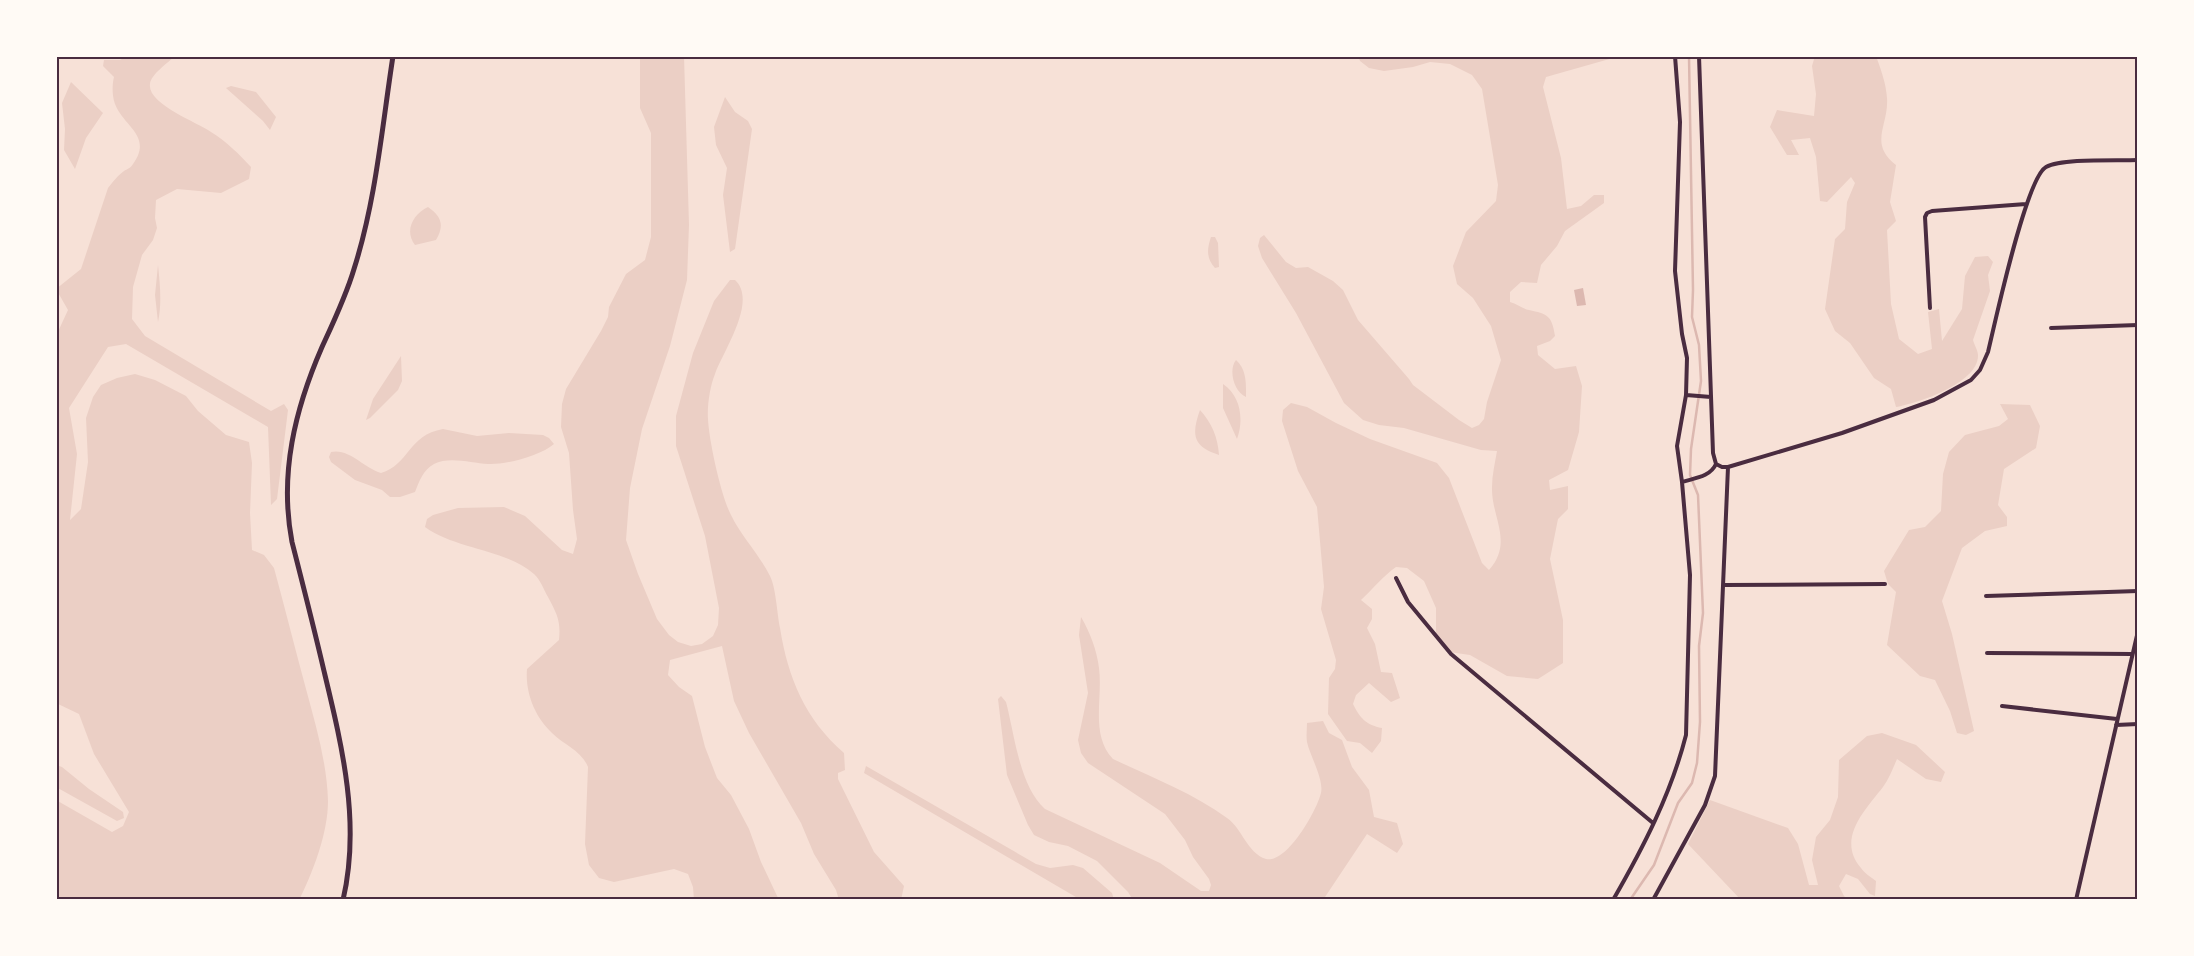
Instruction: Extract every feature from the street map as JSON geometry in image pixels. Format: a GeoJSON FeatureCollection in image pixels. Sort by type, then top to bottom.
{"type":"FeatureCollection","features":[{"type":"Feature","properties":{"kind":"main road"},"geometry":{"type":"LineString","coordinates":[[343,900],[350,843],[346,773],[336,717],[291,535],[287,479],[290,447],[299,409],[354,270],[364,236],[372,200],[393,56]]}},
{"type":"Feature","properties":{"kind":"street"},"geometry":{"type":"LineString","coordinates":[[1613,900],[1642,849],[1680,760],[1686,735],[1690,575],[1677,446],[1686,395],[1687,358],[1682,334],[1675,271],[1680,122],[1675,56]]}},
{"type":"Feature","properties":{"kind":"street"},"geometry":{"type":"LineString","coordinates":[[1682,482],[1706,475],[1713,470],[1716,464],[1713,453],[1699,56]]}},
{"type":"Feature","properties":{"kind":"street"},"geometry":{"type":"LineString","coordinates":[[1716,464],[1728,467],[1886,418],[1934,400],[1971,380],[1980,370],[1988,352],[2026,204],[2041,172],[2050,166],[2138,160]]}},
{"type":"Feature","properties":{"kind":"street"},"geometry":{"type":"LineString","coordinates":[[1930,308],[1925,218],[1927,213],[1932,210],[2026,204]]}},
{"type":"Feature","properties":{"kind":"street"},"geometry":{"type":"LineString","coordinates":[[2051,328],[2138,325]]}},
{"type":"Feature","properties":{"kind":"street"},"geometry":{"type":"LineString","coordinates":[[1686,395],[1711,397]]}},
{"type":"Feature","properties":{"kind":"street"},"geometry":{"type":"LineString","coordinates":[[1653,900],[1705,805],[1715,780],[1728,467]]}},
{"type":"Feature","properties":{"kind":"street"},"geometry":{"type":"LineString","coordinates":[[1396,578],[1408,602],[1452,654],[1653,823]]}},
{"type":"Feature","properties":{"kind":"street"},"geometry":{"type":"LineString","coordinates":[[1724,585],[1885,584]]}},
{"type":"Feature","properties":{"kind":"street"},"geometry":{"type":"LineString","coordinates":[[1986,596],[2138,591]]}},
{"type":"Feature","properties":{"kind":"street"},"geometry":{"type":"LineString","coordinates":[[2076,900],[2138,631]]}},
{"type":"Feature","properties":{"kind":"street"},"geometry":{"type":"LineString","coordinates":[[1987,653],[2132,654]]}},
{"type":"Feature","properties":{"kind":"street"},"geometry":{"type":"LineString","coordinates":[[2002,706],[2117,719]]}},
{"type":"Feature","properties":{"kind":"street"},"geometry":{"type":"LineString","coordinates":[[2116,725],[2138,724]]}},
{"type":"Feature","properties":{"kind":"shaded area"},"geometry":{"type":"Polygon","coordinates":[[[127,56],[175,56],[151,80],[151,91],[156,99],[174,112],[222,140],[251,167],[249,179],[221,193],[177,189],[156,200],[155,218],[157,228],[153,240],[142,255],[133,287],[132,319],[145,336],[271,411],[284,404],[288,410],[277,499],[271,505],[268,427],[126,344],[108,347],[69,408],[77,454],[70,520],[81,509],[88,462],[86,418],[93,397],[101,385],[117,378],[135,374],[155,380],[186,396],[198,411],[226,435],[249,442],[252,463],[250,513],[252,550],[264,555],[274,568],[317,731],[327,787],[328,801],[323,839],[299,900],[56,900],[56,800],[112,832],[123,826],[129,812],[94,754],[79,714],[56,703],[56,336],[68,310],[56,289],[81,269],[108,188],[119,175],[131,166],[138,154],[140,146],[135,132],[119,112],[114,101],[114,77],[103,66],[104,60],[120,60],[127,56]]]}},
{"type":"Feature","properties":{"kind":"shaded area"},"geometry":{"type":"Polygon","coordinates":[[[640,56],[684,56],[689,225],[687,280],[670,346],[642,429],[630,488],[626,540],[657,619],[669,635],[678,642],[691,646],[702,644],[713,636],[718,625],[719,608],[705,536],[676,446],[676,416],[693,353],[714,301],[730,280],[735,280],[741,289],[743,300],[741,313],[713,379],[708,408],[716,468],[727,506],[735,523],[761,560],[772,581],[783,646],[793,681],[809,712],[830,740],[844,753],[845,770],[838,773],[838,779],[874,852],[904,886],[901,900],[839,900],[836,890],[814,854],[801,823],[749,733],[734,701],[722,646],[670,660],[668,675],[679,687],[692,696],[705,747],[717,778],[731,795],[749,829],[761,862],[779,900],[694,900],[693,887],[688,874],[674,869],[614,882],[599,878],[589,865],[585,844],[588,767],[577,752],[546,727],[532,704],[528,687],[527,669],[559,640],[559,623],[554,608],[538,579],[522,565],[438,535],[425,527],[427,519],[433,515],[458,508],[504,507],[525,516],[562,550],[573,554],[577,539],[569,453],[561,427],[562,404],[566,389],[601,331],[608,317],[609,307],[626,274],[645,260],[651,237],[651,133],[640,108],[640,56]]]}},
{"type":"Feature","properties":{"kind":"shaded area"},"geometry":{"type":"Polygon","coordinates":[[[1358,56],[1620,56],[1546,77],[1543,87],[1561,158],[1567,209],[1581,206],[1594,195],[1604,195],[1604,203],[1565,231],[1557,246],[1541,265],[1537,283],[1521,282],[1510,292],[1510,302],[1544,314],[1552,324],[1555,336],[1550,341],[1537,346],[1538,355],[1555,369],[1576,366],[1582,386],[1579,432],[1568,470],[1549,480],[1550,490],[1568,486],[1568,509],[1558,519],[1550,559],[1563,620],[1563,663],[1538,679],[1507,676],[1470,655],[1449,652],[1436,635],[1436,608],[1424,581],[1407,568],[1396,567],[1382,578],[1361,600],[1372,609],[1372,619],[1367,628],[1375,644],[1381,672],[1392,673],[1400,698],[1391,702],[1369,683],[1356,695],[1353,704],[1361,717],[1368,723],[1382,728],[1381,741],[1372,753],[1360,743],[1347,741],[1328,714],[1329,678],[1335,669],[1336,660],[1321,609],[1324,587],[1317,507],[1298,471],[1282,421],[1283,410],[1291,403],[1307,407],[1370,439],[1437,463],[1449,478],[1482,563],[1489,570],[1496,560],[1501,539],[1492,487],[1497,451],[1481,450],[1404,428],[1379,425],[1363,420],[1344,403],[1296,313],[1262,258],[1258,246],[1260,238],[1264,235],[1286,262],[1296,268],[1308,267],[1333,281],[1343,290],[1358,320],[1413,385],[1472,428],[1479,425],[1484,419],[1487,402],[1501,360],[1491,326],[1473,298],[1457,284],[1453,266],[1466,232],[1496,201],[1498,185],[1482,89],[1472,75],[1450,64],[1430,62],[1413,67],[1384,71],[1369,68],[1360,61],[1358,56]]]}},
{"type":"Feature","properties":{"kind":"shaded area"},"geometry":{"type":"Polygon","coordinates":[[[1815,56],[1876,56],[1883,77],[1887,108],[1881,142],[1888,157],[1896,165],[1890,202],[1896,221],[1887,230],[1891,304],[1899,339],[1918,354],[1932,349],[1928,312],[1939,309],[1942,341],[1962,309],[1965,276],[1975,257],[1988,256],[1993,262],[1988,275],[1990,291],[1973,340],[1978,355],[1976,365],[1969,374],[1946,390],[1906,405],[1896,407],[1891,389],[1874,378],[1850,343],[1835,331],[1825,309],[1835,239],[1845,229],[1847,202],[1855,183],[1851,177],[1827,202],[1820,201],[1816,157],[1810,138],[1791,140],[1799,155],[1787,155],[1770,127],[1777,110],[1814,116],[1816,94],[1812,66],[1815,56]]]}},
{"type":"Feature","properties":{"kind":"shaded area"},"geometry":{"type":"Polygon","coordinates":[[[71,82],[103,113],[86,138],[75,169],[64,150],[65,129],[62,103],[71,82]]]}},
{"type":"Feature","properties":{"kind":"shaded area"},"geometry":{"type":"Polygon","coordinates":[[[231,86],[256,92],[276,117],[270,130],[263,121],[226,88],[231,86]]]}},
{"type":"Feature","properties":{"kind":"shaded area"},"geometry":{"type":"Polygon","coordinates":[[[725,97],[735,112],[748,121],[752,129],[735,249],[730,252],[723,195],[727,168],[716,145],[714,127],[725,97]]]}},
{"type":"Feature","properties":{"kind":"shaded area"},"geometry":{"type":"Polygon","coordinates":[[[428,207],[439,217],[441,225],[439,235],[436,240],[415,245],[410,234],[412,223],[418,214],[428,207]]]}},
{"type":"Feature","properties":{"kind":"shaded area"},"geometry":{"type":"Polygon","coordinates":[[[1211,237],[1215,237],[1218,243],[1219,267],[1215,268],[1210,261],[1208,253],[1211,237]]]}},
{"type":"Feature","properties":{"kind":"shaded area"},"geometry":{"type":"Polygon","coordinates":[[[158,265],[160,301],[158,322],[155,295],[158,265]]]}},
{"type":"Feature","properties":{"kind":"shaded area"},"geometry":{"type":"Polygon","coordinates":[[[1583,288],[1586,305],[1577,306],[1574,290],[1583,288]]]}},
{"type":"Feature","properties":{"kind":"shaded area"},"geometry":{"type":"Polygon","coordinates":[[[401,356],[402,381],[398,390],[366,420],[373,399],[401,356]]]}},
{"type":"Feature","properties":{"kind":"shaded area"},"geometry":{"type":"Polygon","coordinates":[[[1236,360],[1244,373],[1246,397],[1238,391],[1232,375],[1232,369],[1236,360]]]}},
{"type":"Feature","properties":{"kind":"shaded area"},"geometry":{"type":"Polygon","coordinates":[[[1223,384],[1234,395],[1239,409],[1240,424],[1237,439],[1223,408],[1223,384]]]}},
{"type":"Feature","properties":{"kind":"shaded area"},"geometry":{"type":"Polygon","coordinates":[[[2000,404],[2030,405],[2040,426],[2036,448],[2004,469],[1998,505],[2007,517],[2007,526],[1985,531],[1962,548],[1942,601],[1952,634],[1974,731],[1966,735],[1957,733],[1950,711],[1935,680],[1920,676],[1887,645],[1896,592],[1888,584],[1884,571],[1909,530],[1925,527],[1941,511],[1943,474],[1949,452],[1965,435],[1999,426],[2008,419],[2000,404]]]}},
{"type":"Feature","properties":{"kind":"shaded area"},"geometry":{"type":"Polygon","coordinates":[[[1200,410],[1214,431],[1219,455],[1204,448],[1196,439],[1195,433],[1200,410]]]}},
{"type":"Feature","properties":{"kind":"shaded area"},"geometry":{"type":"Polygon","coordinates":[[[443,429],[477,436],[509,433],[543,435],[554,444],[531,456],[504,463],[488,464],[447,460],[434,464],[422,476],[415,492],[400,497],[390,497],[382,490],[355,480],[331,462],[329,457],[331,452],[344,453],[381,473],[398,464],[422,437],[443,429]]]}},
{"type":"Feature","properties":{"kind":"shaded area"},"geometry":{"type":"Polygon","coordinates":[[[1081,617],[1097,655],[1100,680],[1100,728],[1106,749],[1113,759],[1172,786],[1214,809],[1232,822],[1249,846],[1259,856],[1266,859],[1274,858],[1292,845],[1300,834],[1314,811],[1321,793],[1319,774],[1307,742],[1307,723],[1323,721],[1329,733],[1342,740],[1352,767],[1369,790],[1374,817],[1397,823],[1403,844],[1397,853],[1367,834],[1323,900],[1133,900],[1128,892],[1097,861],[1068,846],[1049,842],[1034,835],[1007,775],[998,699],[1001,696],[1006,702],[1019,759],[1029,787],[1045,809],[1160,863],[1201,891],[1209,891],[1211,885],[1209,879],[1193,857],[1185,840],[1165,814],[1088,763],[1081,753],[1078,740],[1088,693],[1079,635],[1081,617]]]}},
{"type":"Feature","properties":{"kind":"shaded area"},"geometry":{"type":"Polygon","coordinates":[[[1882,733],[1916,745],[1945,772],[1941,782],[1926,779],[1897,759],[1885,784],[1868,805],[1856,825],[1851,846],[1854,857],[1862,870],[1876,881],[1875,896],[1870,894],[1858,879],[1846,874],[1839,886],[1848,900],[1741,900],[1688,844],[1710,800],[1788,828],[1798,844],[1809,885],[1818,885],[1812,860],[1816,837],[1830,820],[1838,797],[1839,760],[1867,736],[1882,733]]]}},
{"type":"Feature","properties":{"kind":"shaded area"},"geometry":{"type":"Polygon","coordinates":[[[56,765],[62,767],[89,789],[123,812],[124,818],[117,821],[56,787],[56,765]]]}},
{"type":"Feature","properties":{"kind":"shaded area"},"geometry":{"type":"Polygon","coordinates":[[[866,766],[1036,864],[1050,868],[1073,865],[1083,868],[1112,893],[1114,900],[1081,900],[864,773],[866,766]]]}},
{"type":"Feature","properties":{"kind":"waterway"},"geometry":{"type":"LineString","coordinates":[[1630,900],[1654,865],[1678,803],[1692,783],[1697,763],[1700,722],[1699,646],[1703,613],[1698,495],[1690,475],[1691,449],[1701,381],[1699,345],[1692,317],[1689,56]]}}]}
